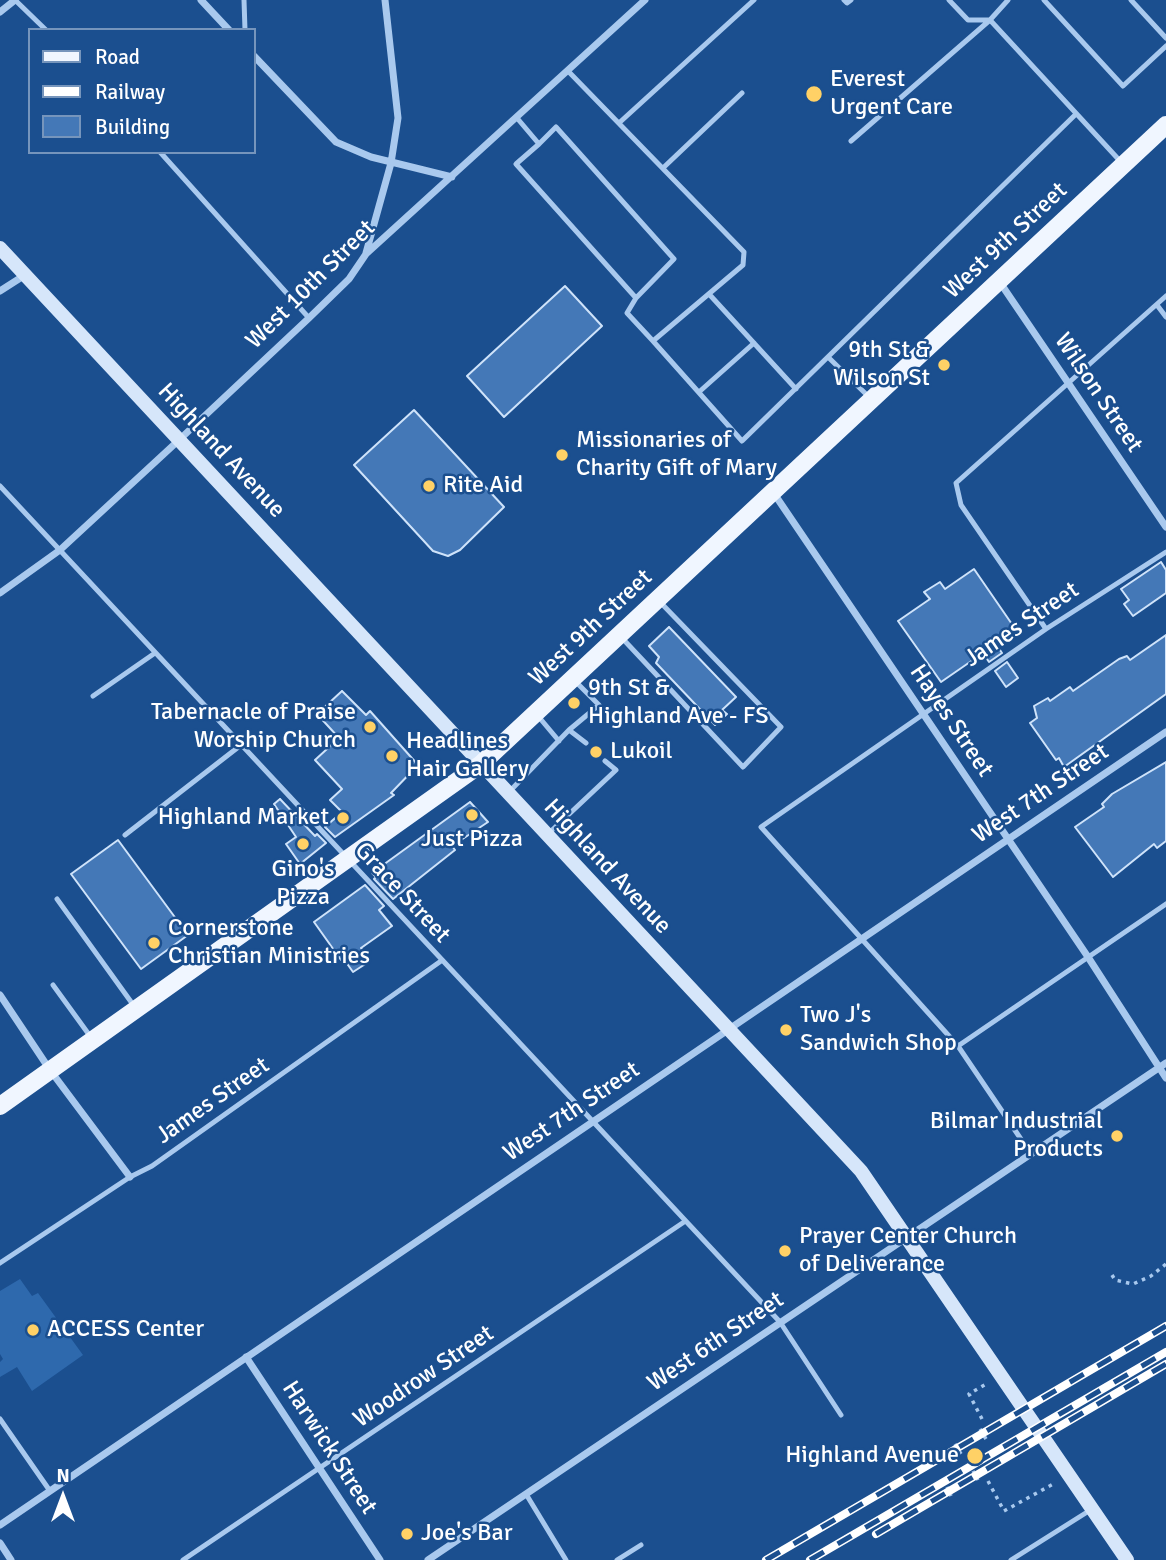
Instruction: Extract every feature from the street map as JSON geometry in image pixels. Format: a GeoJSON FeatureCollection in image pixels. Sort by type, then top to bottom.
{"type":"FeatureCollection","features":[{"type":"Feature","properties":{"kind":"main road","name":"West 9th Street"},"geometry":{"type":"LineString","coordinates":[[0,1106],[481,764],[1166,125]]}},
{"type":"Feature","properties":{"kind":"main road","name":"Highland Avenue"},"geometry":{"type":"LineString","coordinates":[[0,248],[860,1171],[1126,1560]]}},
{"type":"Feature","properties":{"kind":"street"},"geometry":{"type":"LineString","coordinates":[[0,12],[15,0]]}},
{"type":"Feature","properties":{"kind":"street"},"geometry":{"type":"LineString","coordinates":[[201,0],[227,28]]}},
{"type":"Feature","properties":{"kind":"street"},"geometry":{"type":"LineString","coordinates":[[366,254],[391,163],[398,118],[385,0]]}},
{"type":"Feature","properties":{"kind":"street","name":"West 10th Street"},"geometry":{"type":"LineString","coordinates":[[0,593],[60,550],[309,318],[349,279],[366,254],[645,0]]}},
{"type":"Feature","properties":{"kind":"street"},"geometry":{"type":"LineString","coordinates":[[256,58],[337,142],[391,163],[452,177]]}},
{"type":"Feature","properties":{"kind":"street"},"geometry":{"type":"LineString","coordinates":[[0,291],[25,275]]}},
{"type":"Feature","properties":{"kind":"street","name":"Wilson Street"},"geometry":{"type":"LineString","coordinates":[[999,281],[1166,527]]}},
{"type":"Feature","properties":{"kind":"street","name":"Hayes Street"},"geometry":{"type":"LineString","coordinates":[[773,492],[1163,1066],[1166,1077]]}},
{"type":"Feature","properties":{"kind":"street","name":"West 7th Street"},"geometry":{"type":"LineString","coordinates":[[0,1525],[1166,732]]}},
{"type":"Feature","properties":{"kind":"street"},"geometry":{"type":"LineString","coordinates":[[0,995],[50,1070],[130,1177]]}},
{"type":"Feature","properties":{"kind":"street","name":"West 6th Street"},"geometry":{"type":"LineString","coordinates":[[428,1560],[1163,1066]]}},
{"type":"Feature","properties":{"kind":"street","name":"Harwick Street"},"geometry":{"type":"LineString","coordinates":[[246,1357],[380,1560]]}},
{"type":"Feature","properties":{"kind":"street"},"geometry":{"type":"LineString","coordinates":[[0,1543],[11,1560]]}},
{"type":"Feature","properties":{"kind":"lane"},"geometry":{"type":"LineString","coordinates":[[15,0],[44,28]]}},
{"type":"Feature","properties":{"kind":"lane"},"geometry":{"type":"LineString","coordinates":[[244,0],[245,28]]}},
{"type":"Feature","properties":{"kind":"lane"},"geometry":{"type":"LineString","coordinates":[[619,123],[754,0]]}},
{"type":"Feature","properties":{"kind":"lane"},"geometry":{"type":"LineString","coordinates":[[844,0],[847,3],[851,0]]}},
{"type":"Feature","properties":{"kind":"lane"},"geometry":{"type":"LineString","coordinates":[[949,0],[968,20],[990,20],[1123,165]]}},
{"type":"Feature","properties":{"kind":"lane"},"geometry":{"type":"LineString","coordinates":[[851,141],[990,20],[1008,0]]}},
{"type":"Feature","properties":{"kind":"lane"},"geometry":{"type":"LineString","coordinates":[[1044,0],[1123,86],[1166,46]]}},
{"type":"Feature","properties":{"kind":"lane"},"geometry":{"type":"LineString","coordinates":[[1130,0],[1166,38]]}},
{"type":"Feature","properties":{"kind":"lane"},"geometry":{"type":"LineString","coordinates":[[568,71],[744,252],[743,265],[653,341]]}},
{"type":"Feature","properties":{"kind":"lane"},"geometry":{"type":"LineString","coordinates":[[663,168],[742,93]]}},
{"type":"Feature","properties":{"kind":"lane"},"geometry":{"type":"LineString","coordinates":[[635,298],[516,163],[556,127],[674,259],[635,298],[627,313],[742,442],[1076,114]]}},
{"type":"Feature","properties":{"kind":"lane"},"geometry":{"type":"LineString","coordinates":[[517,118],[538,144]]}},
{"type":"Feature","properties":{"kind":"lane"},"geometry":{"type":"LineString","coordinates":[[162,154],[309,318]]}},
{"type":"Feature","properties":{"kind":"lane"},"geometry":{"type":"LineString","coordinates":[[709,294],[796,389]]}},
{"type":"Feature","properties":{"kind":"lane"},"geometry":{"type":"LineString","coordinates":[[1046,629],[961,505],[956,483],[1166,296]]}},
{"type":"Feature","properties":{"kind":"lane"},"geometry":{"type":"LineString","coordinates":[[1157,305],[1166,317]]}},
{"type":"Feature","properties":{"kind":"lane"},"geometry":{"type":"LineString","coordinates":[[699,392],[754,343]]}},
{"type":"Feature","properties":{"kind":"lane"},"geometry":{"type":"LineString","coordinates":[[828,357],[871,400]]}},
{"type":"Feature","properties":{"kind":"lane","name":"Grace Street"},"geometry":{"type":"LineString","coordinates":[[0,486],[780,1322],[841,1415]]}},
{"type":"Feature","properties":{"kind":"lane","name":"James Street"},"geometry":{"type":"LineString","coordinates":[[861,940],[761,827],[1046,629],[1166,552]]}},
{"type":"Feature","properties":{"kind":"lane"},"geometry":{"type":"LineString","coordinates":[[620,635],[743,767],[781,727],[658,600]]}},
{"type":"Feature","properties":{"kind":"lane"},"geometry":{"type":"LineString","coordinates":[[93,696],[155,653]]}},
{"type":"Feature","properties":{"kind":"lane"},"geometry":{"type":"LineString","coordinates":[[508,794],[569,730],[599,705],[573,679]]}},
{"type":"Feature","properties":{"kind":"lane"},"geometry":{"type":"LineString","coordinates":[[536,713],[559,741]]}},
{"type":"Feature","properties":{"kind":"lane"},"geometry":{"type":"LineString","coordinates":[[569,730],[586,743]]}},
{"type":"Feature","properties":{"kind":"lane"},"geometry":{"type":"LineString","coordinates":[[125,835],[241,745]]}},
{"type":"Feature","properties":{"kind":"lane"},"geometry":{"type":"LineString","coordinates":[[547,835],[616,770],[605,761]]}},
{"type":"Feature","properties":{"kind":"lane"},"geometry":{"type":"LineString","coordinates":[[57,899],[136,1009]]}},
{"type":"Feature","properties":{"kind":"lane"},"geometry":{"type":"LineString","coordinates":[[958,1046],[1166,904]]}},
{"type":"Feature","properties":{"kind":"lane"},"geometry":{"type":"LineString","coordinates":[[861,940],[958,1046],[1031,1154]]}},
{"type":"Feature","properties":{"kind":"lane","name":"James Street"},"geometry":{"type":"LineString","coordinates":[[0,1263],[130,1177],[152,1166],[441,961]]}},
{"type":"Feature","properties":{"kind":"lane"},"geometry":{"type":"LineString","coordinates":[[53,985],[93,1040]]}},
{"type":"Feature","properties":{"kind":"lane","name":"Woodrow Street"},"geometry":{"type":"LineString","coordinates":[[183,1560],[684,1222]]}},
{"type":"Feature","properties":{"kind":"lane"},"geometry":{"type":"LineString","coordinates":[[0,1419],[50,1491]]}},
{"type":"Feature","properties":{"kind":"lane"},"geometry":{"type":"LineString","coordinates":[[526,1494],[566,1560]]}},
{"type":"Feature","properties":{"kind":"lane"},"geometry":{"type":"LineString","coordinates":[[1011,1560],[1092,1509]]}},
{"type":"Feature","properties":{"kind":"lane"},"geometry":{"type":"LineString","coordinates":[[617,1560],[641,1545]]}},
{"type":"Feature","properties":{"kind":"path"},"geometry":{"type":"LineString","coordinates":[[1112,1275],[1115,1280],[1133,1284],[1166,1264]]}},
{"type":"Feature","properties":{"kind":"path"},"geometry":{"type":"LineString","coordinates":[[982,1419],[969,1394],[1001,1376]]}},
{"type":"Feature","properties":{"kind":"path"},"geometry":{"type":"LineString","coordinates":[[980,1429],[986,1439]]}},
{"type":"Feature","properties":{"kind":"path"},"geometry":{"type":"LineString","coordinates":[[955,1444],[961,1454]]}},
{"type":"Feature","properties":{"kind":"path"},"geometry":{"type":"LineString","coordinates":[[973,1471],[978,1480]]}},
{"type":"Feature","properties":{"kind":"path"},"geometry":{"type":"LineString","coordinates":[[988,1481],[1004,1511],[1069,1475]]}},
{"type":"Feature","properties":{"kind":"path"},"geometry":{"type":"LineString","coordinates":[[947,1487],[951,1496]]}},
{"type":"Feature","properties":{"kind":"shaded area","name":"ACCESS Center"},"geometry":{"type":"Polygon","coordinates":[[[20,1279],[32,1296],[38,1293],[83,1355],[32,1391],[17,1367],[0,1377],[0,1362],[3,1359],[0,1354],[0,1291],[20,1279]]]}},
{"type":"Feature","properties":{"kind":"building"},"geometry":{"type":"Polygon","coordinates":[[[565,286],[602,326],[504,417],[467,376],[565,286]]]}},
{"type":"Feature","properties":{"kind":"building","name":"Rite Aid"},"geometry":{"type":"Polygon","coordinates":[[[414,410],[504,507],[460,550],[448,556],[433,551],[354,465],[414,410]]]}},
{"type":"Feature","properties":{"kind":"building"},"geometry":{"type":"Polygon","coordinates":[[[1161,562],[1166,570],[1166,593],[1133,616],[1124,604],[1129,600],[1121,589],[1161,562]]]}},
{"type":"Feature","properties":{"kind":"building"},"geometry":{"type":"Polygon","coordinates":[[[974,569],[1016,630],[996,644],[1002,653],[989,662],[983,653],[941,682],[898,621],[930,599],[924,592],[940,582],[945,589],[974,569]]]}},
{"type":"Feature","properties":{"kind":"building"},"geometry":{"type":"Polygon","coordinates":[[[669,627],[736,697],[722,710],[727,714],[715,725],[656,663],[659,657],[649,646],[669,627]]]}},
{"type":"Feature","properties":{"kind":"building"},"geometry":{"type":"Polygon","coordinates":[[[1166,635],[1166,694],[1064,767],[1030,723],[1037,718],[1034,706],[1048,698],[1050,701],[1070,687],[1073,691],[1119,659],[1127,656],[1130,660],[1166,635]]]}},
{"type":"Feature","properties":{"kind":"building"},"geometry":{"type":"Polygon","coordinates":[[[1007,662],[1018,678],[1006,687],[995,671],[1007,662]]]}},
{"type":"Feature","properties":{"kind":"building"},"geometry":{"type":"Polygon","coordinates":[[[342,691],[366,715],[370,711],[418,765],[391,793],[394,795],[335,837],[325,827],[342,812],[330,800],[342,789],[315,760],[339,738],[317,714],[342,691]]]}},
{"type":"Feature","properties":{"kind":"building"},"geometry":{"type":"Polygon","coordinates":[[[1166,762],[1166,841],[1157,848],[1154,844],[1113,877],[1075,827],[1104,807],[1102,804],[1112,794],[1166,762]]]}},
{"type":"Feature","properties":{"kind":"building"},"geometry":{"type":"Polygon","coordinates":[[[280,799],[315,836],[317,834],[326,843],[300,864],[286,844],[296,837],[274,804],[280,799]]]}},
{"type":"Feature","properties":{"kind":"building"},"geometry":{"type":"Polygon","coordinates":[[[470,802],[488,822],[452,846],[455,850],[393,899],[374,879],[376,877],[372,873],[470,802]]]}},
{"type":"Feature","properties":{"kind":"building"},"geometry":{"type":"Polygon","coordinates":[[[118,840],[188,935],[141,969],[71,874],[118,840]]]}},
{"type":"Feature","properties":{"kind":"building"},"geometry":{"type":"Polygon","coordinates":[[[365,885],[384,906],[379,910],[392,926],[361,948],[370,961],[353,972],[314,922],[365,885]]]}},
{"type":"Feature","properties":{"kind":"railway"},"geometry":{"type":"LineString","coordinates":[[766,1560],[1166,1326]]}},
{"type":"Feature","properties":{"kind":"railway"},"geometry":{"type":"LineString","coordinates":[[810,1560],[1166,1352]]}},
{"type":"Feature","properties":{"kind":"railway"},"geometry":{"type":"LineString","coordinates":[[876,1534],[1166,1364]]}},
{"type":"Feature","properties":{"kind":"place","name":"Everest Urgent Care"},"geometry":{"type":"Point","coordinates":[814,94]}},
{"type":"Feature","properties":{"kind":"place","name":"9th St & Wilson St"},"geometry":{"type":"Point","coordinates":[944,365]}},
{"type":"Feature","properties":{"kind":"place","name":"Missionaries of Charity Gift of Mary"},"geometry":{"type":"Point","coordinates":[562,455]}},
{"type":"Feature","properties":{"kind":"place","name":"Rite Aid"},"geometry":{"type":"Point","coordinates":[429,486]}},
{"type":"Feature","properties":{"kind":"place","name":"9th St & Highland Ave - FS"},"geometry":{"type":"Point","coordinates":[574,703]}},
{"type":"Feature","properties":{"kind":"place","name":"Tabernacle of Praise Worship Church"},"geometry":{"type":"Point","coordinates":[370,727]}},
{"type":"Feature","properties":{"kind":"place","name":"Lukoil"},"geometry":{"type":"Point","coordinates":[596,752]}},
{"type":"Feature","properties":{"kind":"place","name":"Headlines Hair Gallery"},"geometry":{"type":"Point","coordinates":[392,756]}},
{"type":"Feature","properties":{"kind":"place","name":"Just Pizza"},"geometry":{"type":"Point","coordinates":[472,815]}},
{"type":"Feature","properties":{"kind":"place","name":"Highland Market"},"geometry":{"type":"Point","coordinates":[343,818]}},
{"type":"Feature","properties":{"kind":"place","name":"Gino's Pizza"},"geometry":{"type":"Point","coordinates":[303,844]}},
{"type":"Feature","properties":{"kind":"place","name":"Cornerstone Christian Ministries"},"geometry":{"type":"Point","coordinates":[154,943]}},
{"type":"Feature","properties":{"kind":"place","name":"Two J's Sandwich Shop"},"geometry":{"type":"Point","coordinates":[786,1030]}},
{"type":"Feature","properties":{"kind":"place","name":"Bilmar Industrial Products"},"geometry":{"type":"Point","coordinates":[1117,1136]}},
{"type":"Feature","properties":{"kind":"place","name":"Prayer Center Church of Deliverance"},"geometry":{"type":"Point","coordinates":[785,1251]}},
{"type":"Feature","properties":{"kind":"place","name":"ACCESS Center"},"geometry":{"type":"Point","coordinates":[33,1330]}},
{"type":"Feature","properties":{"kind":"place","name":"Highland Avenue"},"geometry":{"type":"Point","coordinates":[975,1456]}},
{"type":"Feature","properties":{"kind":"place","name":"Joe's Bar"},"geometry":{"type":"Point","coordinates":[407,1534]}}]}
